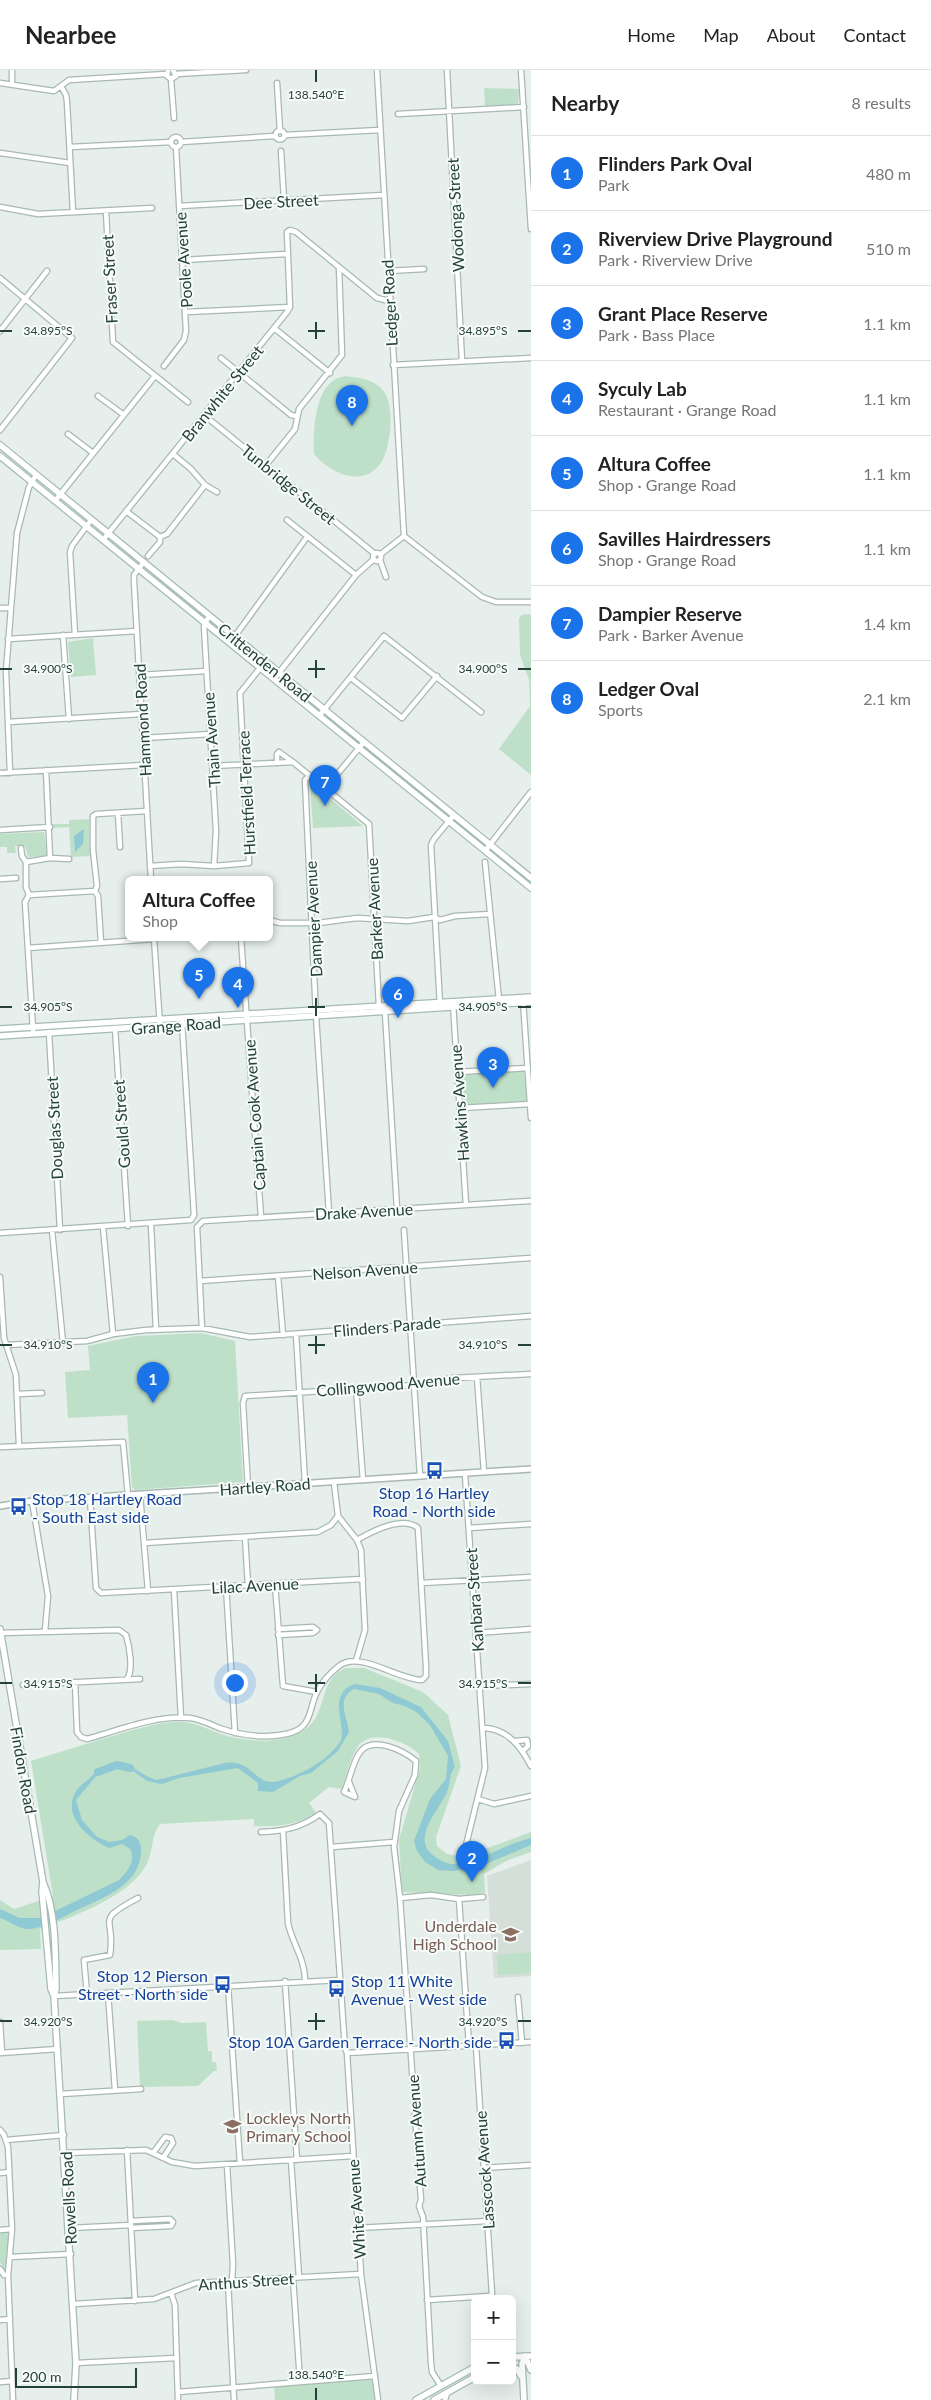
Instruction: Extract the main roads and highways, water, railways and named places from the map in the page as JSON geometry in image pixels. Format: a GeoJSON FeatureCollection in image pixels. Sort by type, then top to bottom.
{"type":"FeatureCollection","features":[{"type":"Feature","properties":{"kind":"main road","name":"Crittenden Road"},"geometry":{"type":"LineString","coordinates":[[0,445],[531,878]]}},
{"type":"Feature","properties":{"kind":"main road","name":"Crittenden Road"},"geometry":{"type":"LineString","coordinates":[[0,456],[531,888]]}},
{"type":"Feature","properties":{"kind":"main road","name":"Grange Road"},"geometry":{"type":"LineString","coordinates":[[0,1036],[33,1031],[182,1021],[317,1013],[385,1012],[440,1005],[523,1000],[531,997]]}},
{"type":"Feature","properties":{"kind":"main road","name":"Grange Road"},"geometry":{"type":"LineString","coordinates":[[523,1000],[531,1002]]}},
{"type":"Feature","properties":{"kind":"main road","name":"Grange Road"},"geometry":{"type":"LineString","coordinates":[[317,1013],[379,1006],[440,1005]]}},
{"type":"Feature","properties":{"kind":"main road","name":"Grange Road"},"geometry":{"type":"LineString","coordinates":[[0,1029],[33,1031]]}},
{"type":"Feature","properties":{"kind":"main road","name":"Findon Road"},"geometry":{"type":"LineString","coordinates":[[0,1629],[2,1653],[46,1902],[54,1933]]}},
{"type":"Feature","properties":{"kind":"main road","name":"Findon Road"},"geometry":{"type":"LineString","coordinates":[[46,1902],[47,1934]]}},
{"type":"Feature","properties":{"kind":"main road","name":"Rowells Road"},"geometry":{"type":"LineString","coordinates":[[54,1933],[56,1989],[54,1996]]}},
{"type":"Feature","properties":{"kind":"main road","name":"Rowells Road"},"geometry":{"type":"LineString","coordinates":[[47,1934],[51,1989],[54,1996],[70,2228],[76,2363],[74,2400]]}},
{"type":"Feature","properties":{"kind":"main road"},"geometry":{"type":"LineString","coordinates":[[523,2383],[528,2356]]}},
{"type":"Feature","properties":{"kind":"main road"},"geometry":{"type":"LineString","coordinates":[[527,2364],[531,2370]]}},
{"type":"Feature","properties":{"kind":"main road"},"geometry":{"type":"LineString","coordinates":[[416,2400],[471,2369]]}},
{"type":"Feature","properties":{"kind":"main road"},"geometry":{"type":"LineString","coordinates":[[516,2369],[520,2372],[523,2383],[524,2400]]}},
{"type":"Feature","properties":{"kind":"main road"},"geometry":{"type":"LineString","coordinates":[[434,2400],[471,2379]]}},
{"type":"Feature","properties":{"kind":"water"},"geometry":{"type":"Polygon","coordinates":[[[84,829],[83,844],[75,852],[74,836],[84,829]]]}},
{"type":"Feature","properties":{"kind":"water"},"geometry":{"type":"Polygon","coordinates":[[[355,1684],[380,1688],[421,1707],[448,1741],[455,1767],[451,1773],[447,1792],[428,1824],[425,1833],[427,1849],[434,1856],[444,1862],[455,1864],[475,1860],[531,1838],[531,1845],[486,1864],[454,1871],[438,1870],[425,1862],[417,1851],[414,1841],[430,1799],[446,1779],[448,1756],[430,1725],[416,1712],[405,1706],[393,1703],[379,1694],[354,1689],[345,1698],[344,1709],[349,1732],[338,1751],[311,1773],[300,1776],[273,1792],[258,1791],[258,1783],[238,1768],[179,1778],[162,1784],[147,1781],[133,1771],[114,1765],[97,1775],[76,1800],[82,1820],[97,1837],[109,1842],[122,1840],[130,1835],[137,1838],[141,1846],[140,1861],[129,1880],[110,1894],[42,1926],[25,1929],[0,1918],[0,1909],[20,1918],[41,1918],[119,1880],[128,1869],[132,1862],[130,1849],[122,1844],[109,1848],[94,1839],[81,1827],[73,1812],[72,1804],[75,1792],[104,1766],[112,1762],[119,1762],[157,1780],[225,1763],[235,1763],[249,1769],[265,1781],[279,1781],[305,1771],[335,1749],[342,1736],[339,1711],[341,1695],[346,1689],[355,1684]]]}},
{"type":"Feature","properties":{"kind":"waterway"},"geometry":{"type":"LineString","coordinates":[[98,1772],[117,1765],[130,1768]]}},
{"type":"Feature","properties":{"kind":"place","name":"Ledger Oval"},"geometry":{"type":"Point","coordinates":[352,426]}},
{"type":"Feature","properties":{"kind":"place","name":"Dampier Reserve"},"geometry":{"type":"Point","coordinates":[325,806]}},
{"type":"Feature","properties":{"kind":"place","name":"Altura Coffee"},"geometry":{"type":"Point","coordinates":[199,999]}},
{"type":"Feature","properties":{"kind":"place","name":"Syculy Lab"},"geometry":{"type":"Point","coordinates":[238,1008]}},
{"type":"Feature","properties":{"kind":"place","name":"Savilles Hairdressers"},"geometry":{"type":"Point","coordinates":[398,1018]}},
{"type":"Feature","properties":{"kind":"place","name":"Grant Place Reserve"},"geometry":{"type":"Point","coordinates":[493,1088]}},
{"type":"Feature","properties":{"kind":"place","name":"Flinders Park Oval"},"geometry":{"type":"Point","coordinates":[153,1403]}},
{"type":"Feature","properties":{"kind":"place","name":"Stop 16 Hartley Road - North side"},"geometry":{"type":"Point","coordinates":[434,1471]}},
{"type":"Feature","properties":{"kind":"place","name":"Stop 18 Hartley Road - South East side"},"geometry":{"type":"Point","coordinates":[18,1507]}},
{"type":"Feature","properties":{"kind":"place","name":"Riverview Drive Playground"},"geometry":{"type":"Point","coordinates":[472,1882]}},
{"type":"Feature","properties":{"kind":"place","name":"Underdale High School"},"geometry":{"type":"Point","coordinates":[511,1934]}},
{"type":"Feature","properties":{"kind":"place","name":"Stop 12 Pierson Street - North side"},"geometry":{"type":"Point","coordinates":[222,1984]}},
{"type":"Feature","properties":{"kind":"place","name":"Stop 11 White Avenue - West side"},"geometry":{"type":"Point","coordinates":[337,1989]}},
{"type":"Feature","properties":{"kind":"place","name":"Stop 10A Garden Terrace - North side"},"geometry":{"type":"Point","coordinates":[506,2041]}},
{"type":"Feature","properties":{"kind":"place","name":"Lockleys North Primary School"},"geometry":{"type":"Point","coordinates":[232,2126]}}]}
